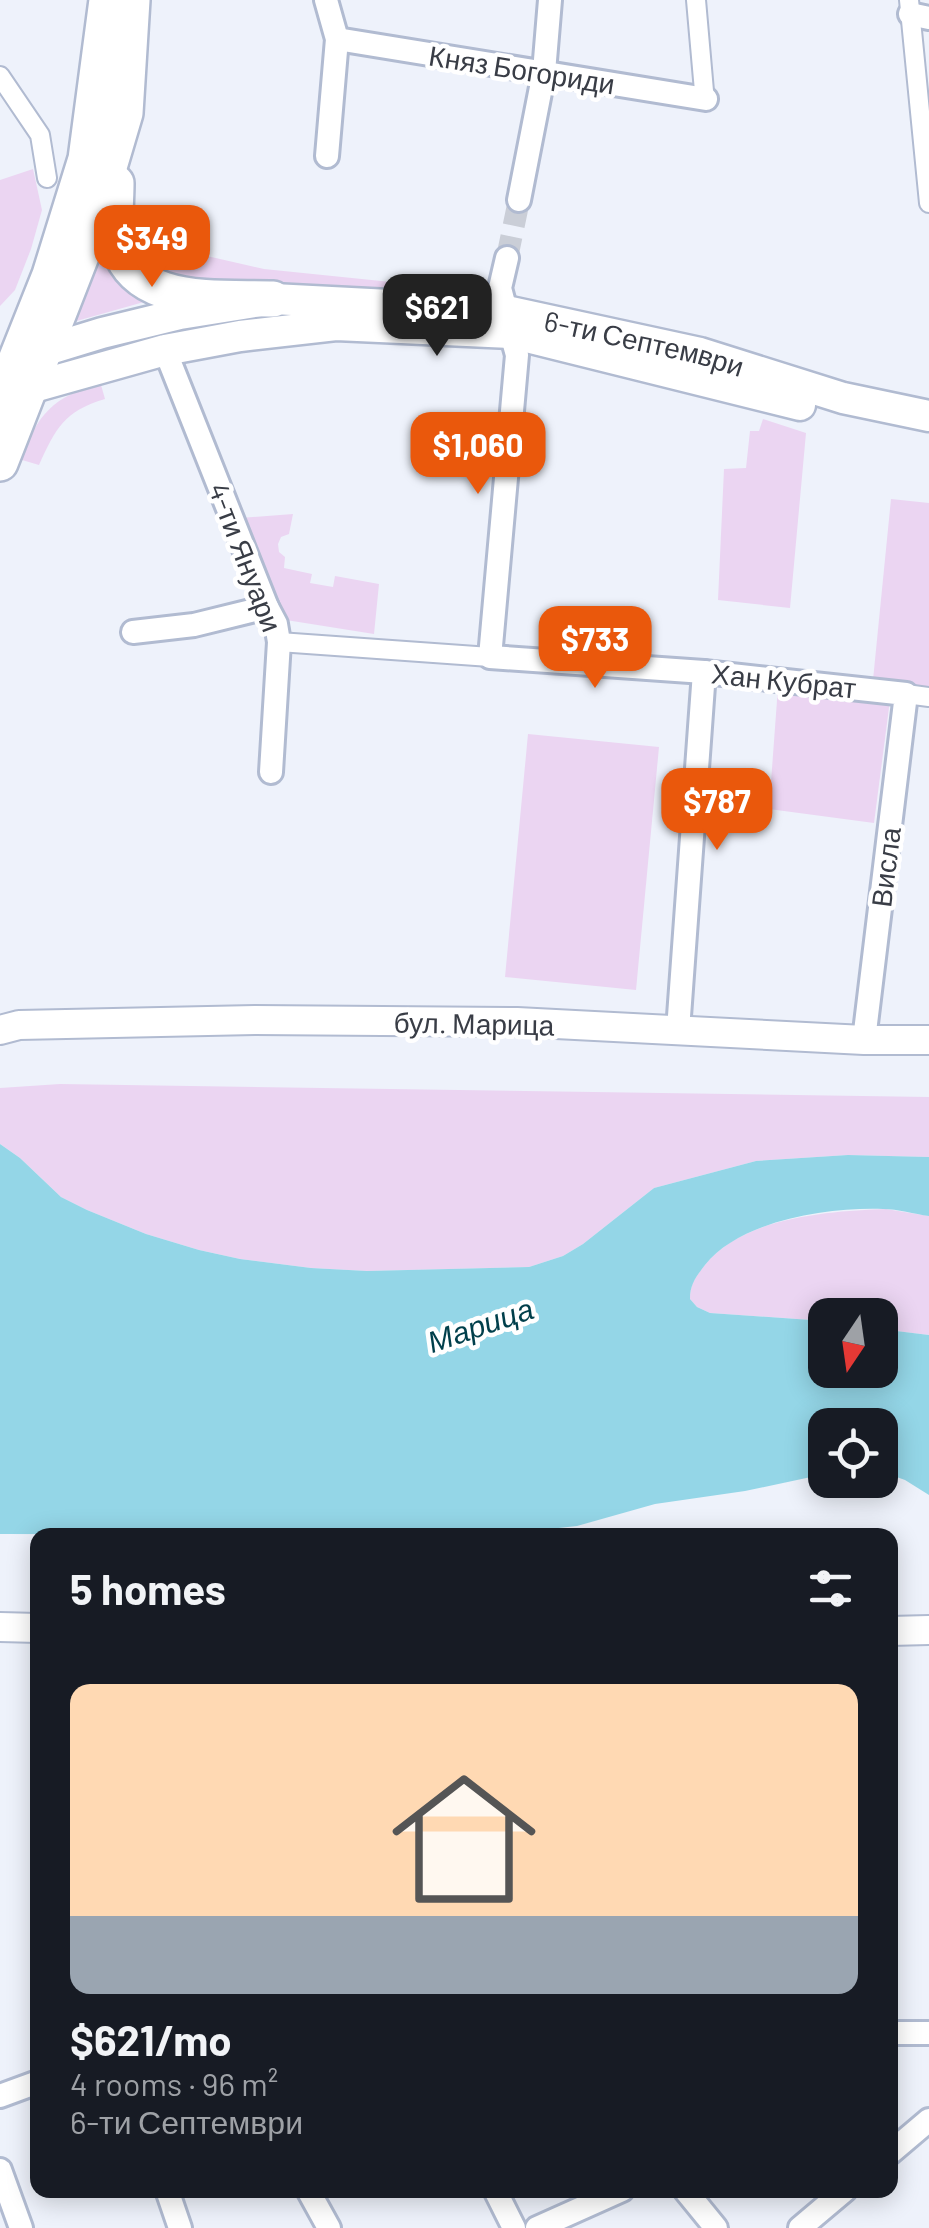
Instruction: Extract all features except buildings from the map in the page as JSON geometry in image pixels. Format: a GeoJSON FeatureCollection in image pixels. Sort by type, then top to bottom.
{"type":"FeatureCollection","features":[{"type":"Feature","properties":{"kind":"main road"},"geometry":{"type":"LineString","coordinates":[[0,463],[19,368],[86,159],[107,0]]}},
{"type":"Feature","properties":{"kind":"main road"},"geometry":{"type":"LineString","coordinates":[[132,0],[125,113],[116,172],[116,233],[125,261],[143,281],[175,295],[273,299]]}},
{"type":"Feature","properties":{"kind":"main road"},"geometry":{"type":"LineString","coordinates":[[19,368],[88,238],[125,113]]}},
{"type":"Feature","properties":{"kind":"main road","name":"6-ти Септември"},"geometry":{"type":"LineString","coordinates":[[19,368],[180,314],[273,299],[509,322],[700,354],[843,398],[929,416]]}},
{"type":"Feature","properties":{"kind":"main road","name":"6-ти Септември"},"geometry":{"type":"LineString","coordinates":[[19,368],[336,325],[509,322],[892,428],[929,434]]}},
{"type":"Feature","properties":{"kind":"street"},"geometry":{"type":"LineString","coordinates":[[326,0],[337,39],[327,156]]}},
{"type":"Feature","properties":{"kind":"street"},"geometry":{"type":"LineString","coordinates":[[519,200],[544,72],[550,0]]}},
{"type":"Feature","properties":{"kind":"street"},"geometry":{"type":"LineString","coordinates":[[696,0],[706,99]]}},
{"type":"Feature","properties":{"kind":"street"},"geometry":{"type":"LineString","coordinates":[[916,11],[929,204]]}},
{"type":"Feature","properties":{"kind":"street","name":"Княз Богориди"},"geometry":{"type":"LineString","coordinates":[[337,39],[706,99]]}},
{"type":"Feature","properties":{"kind":"street"},"geometry":{"type":"LineString","coordinates":[[0,76],[40,135],[47,178]]}},
{"type":"Feature","properties":{"kind":"street"},"geometry":{"type":"LineString","coordinates":[[490,657],[516,356],[500,288],[507,258]]}},
{"type":"Feature","properties":{"kind":"street","name":"4-ти Януари"},"geometry":{"type":"LineString","coordinates":[[165,350],[276,624],[279,642],[271,772]]}},
{"type":"Feature","properties":{"kind":"street"},"geometry":{"type":"LineString","coordinates":[[133,632],[194,625],[266,607]]}},
{"type":"Feature","properties":{"kind":"street","name":"Хан Кубрат"},"geometry":{"type":"LineString","coordinates":[[279,642],[704,672],[918,695]]}},
{"type":"Feature","properties":{"kind":"street"},"geometry":{"type":"LineString","coordinates":[[678,1030],[704,672]]}},
{"type":"Feature","properties":{"kind":"street","name":"Висла"},"geometry":{"type":"LineString","coordinates":[[864,1040],[918,695]]}},
{"type":"Feature","properties":{"kind":"street","name":"бул. Марица"},"geometry":{"type":"LineString","coordinates":[[6,1021],[518,1022],[929,1040]]}},
{"type":"Feature","properties":{"kind":"street"},"geometry":{"type":"LineString","coordinates":[[0,1628],[30,1628]]}},
{"type":"Feature","properties":{"kind":"street"},"geometry":{"type":"LineString","coordinates":[[898,1631],[929,1630]]}},
{"type":"Feature","properties":{"kind":"street"},"geometry":{"type":"LineString","coordinates":[[898,2032],[929,2033]]}},
{"type":"Feature","properties":{"kind":"street"},"geometry":{"type":"LineString","coordinates":[[0,2096],[30,2085]]}},
{"type":"Feature","properties":{"kind":"street"},"geometry":{"type":"LineString","coordinates":[[898,2145],[929,2120]]}},
{"type":"Feature","properties":{"kind":"street"},"geometry":{"type":"LineString","coordinates":[[0,2170],[22,2228]]}},
{"type":"Feature","properties":{"kind":"street"},"geometry":{"type":"LineString","coordinates":[[170,2198],[180,2228]]}},
{"type":"Feature","properties":{"kind":"street"},"geometry":{"type":"LineString","coordinates":[[312,2198],[329,2228]]}},
{"type":"Feature","properties":{"kind":"street"},"geometry":{"type":"LineString","coordinates":[[499,2198],[514,2228]]}},
{"type":"Feature","properties":{"kind":"street"},"geometry":{"type":"LineString","coordinates":[[537,2228],[604,2198]]}},
{"type":"Feature","properties":{"kind":"street"},"geometry":{"type":"LineString","coordinates":[[692,2198],[716,2228]]}},
{"type":"Feature","properties":{"kind":"street"},"geometry":{"type":"LineString","coordinates":[[800,2228],[836,2198]]}},
{"type":"Feature","properties":{"kind":"shaded area"},"geometry":{"type":"Polygon","coordinates":[[[33,169],[42,210],[15,290],[0,306],[0,180],[33,169]]]}},
{"type":"Feature","properties":{"kind":"shaded area"},"geometry":{"type":"Polygon","coordinates":[[[133,203],[148,224],[207,256],[264,269],[431,289],[157,282],[125,231],[133,203]]]}},
{"type":"Feature","properties":{"kind":"shaded area"},"geometry":{"type":"Polygon","coordinates":[[[103,238],[151,300],[73,322],[103,238]]]}},
{"type":"Feature","properties":{"kind":"shaded area"},"geometry":{"type":"Polygon","coordinates":[[[101,385],[105,399],[80,409],[63,423],[39,465],[22,460],[33,431],[49,409],[71,394],[101,385]]]}},
{"type":"Feature","properties":{"kind":"shaded area"},"geometry":{"type":"Polygon","coordinates":[[[763,419],[806,433],[790,608],[718,600],[724,469],[746,468],[750,431],[759,431],[763,419]]]}},
{"type":"Feature","properties":{"kind":"shaded area"},"geometry":{"type":"Polygon","coordinates":[[[891,499],[929,503],[929,697],[872,690],[891,499]]]}},
{"type":"Feature","properties":{"kind":"shaded area"},"geometry":{"type":"Polygon","coordinates":[[[293,514],[289,534],[281,537],[278,544],[285,557],[284,568],[312,574],[310,583],[333,587],[335,576],[379,584],[374,634],[286,620],[268,596],[240,518],[293,514]]]}},
{"type":"Feature","properties":{"kind":"shaded area"},"geometry":{"type":"Polygon","coordinates":[[[778,687],[890,700],[874,823],[769,809],[778,687]]]}},
{"type":"Feature","properties":{"kind":"shaded area"},"geometry":{"type":"Polygon","coordinates":[[[528,734],[659,747],[636,990],[505,977],[528,734]]]}},
{"type":"Feature","properties":{"kind":"shaded area"},"geometry":{"type":"Polygon","coordinates":[[[60,1084],[929,1097],[929,1157],[848,1155],[756,1161],[654,1188],[583,1244],[563,1256],[529,1267],[367,1271],[311,1268],[199,1250],[146,1234],[61,1197],[0,1144],[0,1088],[60,1084]]]}},
{"type":"Feature","properties":{"kind":"shaded area"},"geometry":{"type":"Polygon","coordinates":[[[886,1209],[929,1216],[929,1335],[898,1331],[898,1298],[808,1298],[808,1320],[710,1313],[690,1299],[694,1280],[705,1265],[741,1236],[788,1220],[886,1209]]]}},
{"type":"Feature","properties":{"kind":"water","name":"Марица"},"geometry":{"type":"Polygon","coordinates":[[[0,1144],[61,1197],[146,1234],[240,1259],[367,1271],[529,1267],[563,1256],[583,1244],[654,1188],[756,1161],[848,1155],[929,1157],[929,1216],[861,1209],[812,1214],[762,1227],[720,1250],[705,1265],[696,1277],[690,1299],[710,1313],[808,1320],[808,1388],[898,1388],[898,1331],[929,1335],[929,1495],[898,1477],[898,1408],[808,1408],[808,1478],[655,1504],[577,1526],[30,1528],[30,1534],[0,1534],[0,1144]]]}},
{"type":"Feature","properties":{"kind":"tunnel"},"geometry":{"type":"LineString","coordinates":[[507,258],[519,200]]}}]}
